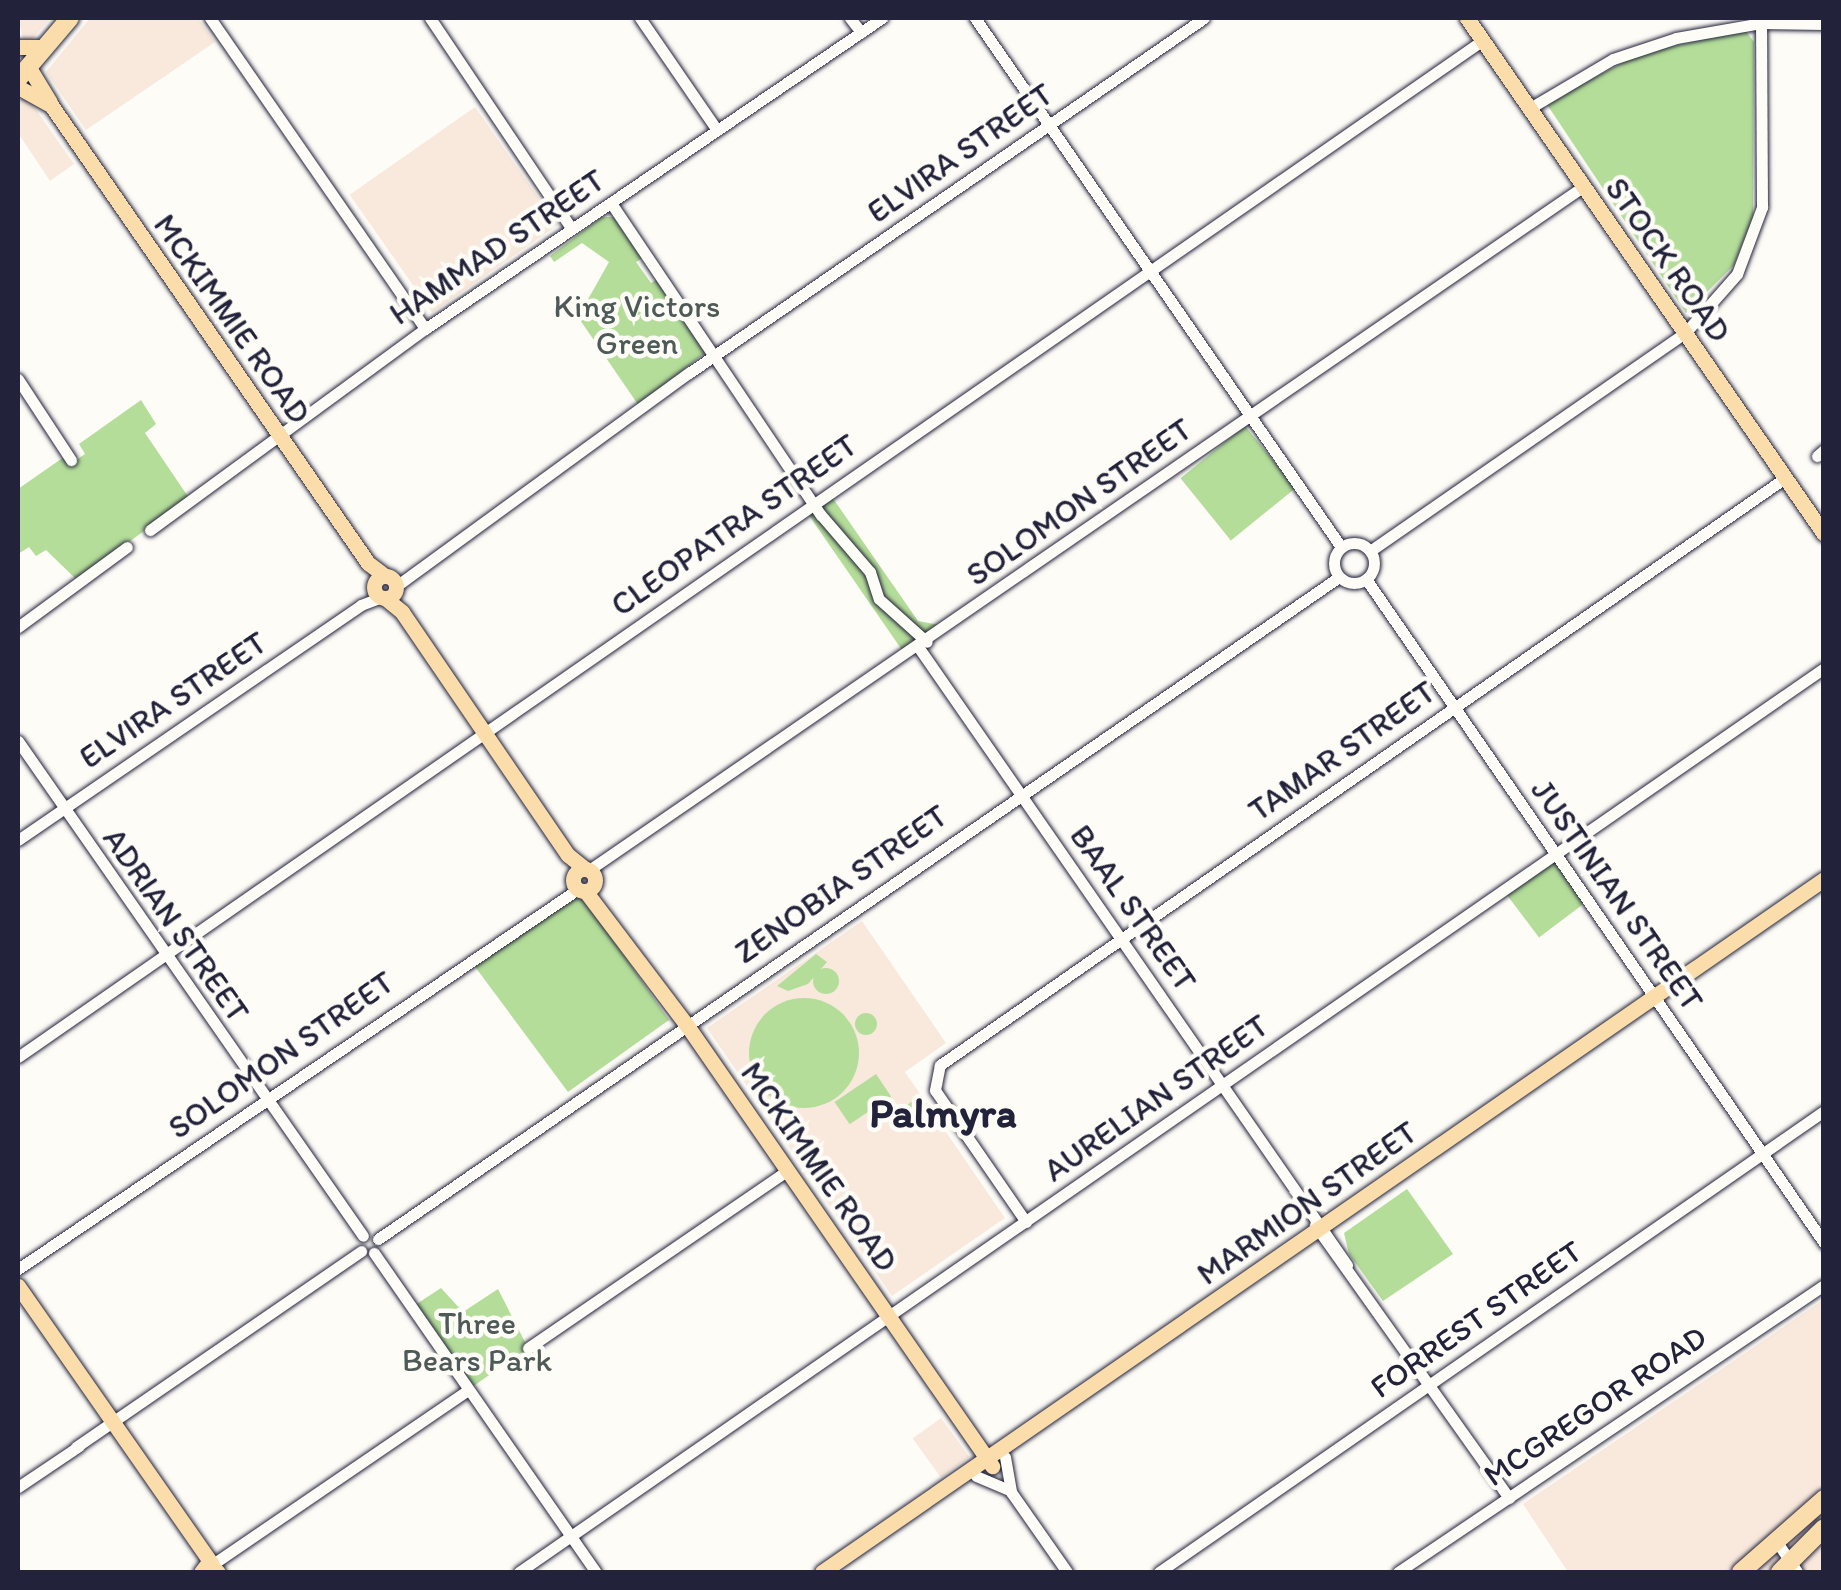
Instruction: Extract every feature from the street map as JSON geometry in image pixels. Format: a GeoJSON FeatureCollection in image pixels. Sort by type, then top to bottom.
{"type":"FeatureCollection","features":[{"type":"Feature","properties":{"kind":"highway"},"geometry":{"type":"LineString","coordinates":[[21,73],[70,18]]}},
{"type":"Feature","properties":{"kind":"highway"},"geometry":{"type":"LineString","coordinates":[[1741,1572],[1824,1499]]}},
{"type":"Feature","properties":{"kind":"highway"},"geometry":{"type":"LineString","coordinates":[[1789,1569],[1824,1528]]}},
{"type":"Feature","properties":{"kind":"main road","name":"STOCK ROAD"},"geometry":{"type":"LineString","coordinates":[[1468,18],[1824,534]]}},
{"type":"Feature","properties":{"kind":"main road"},"geometry":{"type":"LineString","coordinates":[[18,47],[44,47]]}},
{"type":"Feature","properties":{"kind":"main road","name":"MCKIMMIE ROAD"},"geometry":{"type":"LineString","coordinates":[[21,73],[51,106],[586,882],[889,1316],[995,1460]]}},
{"type":"Feature","properties":{"kind":"main road","name":"MARMION STREET"},"geometry":{"type":"LineString","coordinates":[[822,1572],[995,1460],[1824,879]]}},
{"type":"Feature","properties":{"kind":"main road","name":"MARMION STREET"},"geometry":{"type":"LineString","coordinates":[[1657,999],[1824,888]]}},
{"type":"Feature","properties":{"kind":"main road"},"geometry":{"type":"LineString","coordinates":[[18,1286],[108,1424]]}},
{"type":"Feature","properties":{"kind":"main road"},"geometry":{"type":"LineString","coordinates":[[18,1300],[213,1567]]}},
{"type":"Feature","properties":{"kind":"main road","name":"MARMION STREET"},"geometry":{"type":"LineString","coordinates":[[837,1572],[995,1460]]}},
{"type":"Feature","properties":{"kind":"street"},"geometry":{"type":"LineString","coordinates":[[210,18],[425,329]]}},
{"type":"Feature","properties":{"kind":"street"},"geometry":{"type":"LineString","coordinates":[[430,18],[572,229]]}},
{"type":"Feature","properties":{"kind":"street"},"geometry":{"type":"LineString","coordinates":[[640,18],[717,130]]}},
{"type":"Feature","properties":{"kind":"street"},"geometry":{"type":"LineString","coordinates":[[850,18],[861,32]]}},
{"type":"Feature","properties":{"kind":"street","name":"HAMMAD STREET"},"geometry":{"type":"LineString","coordinates":[[150,530],[276,433],[882,18]]}},
{"type":"Feature","properties":{"kind":"street"},"geometry":{"type":"LineString","coordinates":[[975,18],[1341,547]]}},
{"type":"Feature","properties":{"kind":"street","name":"ELVIRA STREET"},"geometry":{"type":"LineString","coordinates":[[18,840],[719,358],[1204,18]]}},
{"type":"Feature","properties":{"kind":"street"},"geometry":{"type":"LineString","coordinates":[[1370,552],[1685,333],[1737,274],[1756,234],[1764,173],[1761,20]]}},
{"type":"Feature","properties":{"kind":"street"},"geometry":{"type":"LineString","coordinates":[[1530,108],[1643,48],[1761,20],[1824,24]]}},
{"type":"Feature","properties":{"kind":"street","name":"CLEOPATRA STREET"},"geometry":{"type":"LineString","coordinates":[[18,1057],[1483,40]]}},
{"type":"Feature","properties":{"kind":"street","name":"SOLOMON STREET"},"geometry":{"type":"LineString","coordinates":[[18,1268],[34,1261],[560,896],[586,882],[606,862],[1584,186]]}},
{"type":"Feature","properties":{"kind":"street","name":"BAAL STREET"},"geometry":{"type":"LineString","coordinates":[[611,203],[719,358],[813,504],[870,572],[882,603],[923,645],[1020,794],[1509,1498]]}},
{"type":"Feature","properties":{"kind":"street"},"geometry":{"type":"LineString","coordinates":[[18,379],[70,460]]}},
{"type":"Feature","properties":{"kind":"street","name":"TAMAR STREET"},"geometry":{"type":"LineString","coordinates":[[1026,1222],[936,1090],[934,1073],[1785,478]]}},
{"type":"Feature","properties":{"kind":"street"},"geometry":{"type":"LineString","coordinates":[[1354,542],[1370,552],[1374,566],[1366,578],[1352,583],[1339,577],[1334,559],[1341,547],[1354,542]]}},
{"type":"Feature","properties":{"kind":"street"},"geometry":{"type":"LineString","coordinates":[[18,628],[127,546]]}},
{"type":"Feature","properties":{"kind":"street","name":"ZENOBIA STREET"},"geometry":{"type":"LineString","coordinates":[[378,1239],[1339,577]]}},
{"type":"Feature","properties":{"kind":"street","name":"JUSTINIAN STREET"},"geometry":{"type":"LineString","coordinates":[[1366,578],[1824,1243]]}},
{"type":"Feature","properties":{"kind":"street","name":"AURELIAN STREET"},"geometry":{"type":"LineString","coordinates":[[519,1572],[1824,668]]}},
{"type":"Feature","properties":{"kind":"street","name":"ADRIAN STREET"},"geometry":{"type":"LineString","coordinates":[[18,741],[263,1100],[363,1236]]}},
{"type":"Feature","properties":{"kind":"street","name":"FORREST STREET"},"geometry":{"type":"LineString","coordinates":[[1159,1572],[1824,1111]]}},
{"type":"Feature","properties":{"kind":"street"},"geometry":{"type":"LineString","coordinates":[[528,1348],[788,1170]]}},
{"type":"Feature","properties":{"kind":"street"},"geometry":{"type":"LineString","coordinates":[[18,1487],[134,1405],[368,1252],[378,1239],[363,1236],[368,1252],[465,1392],[596,1572]]}},
{"type":"Feature","properties":{"kind":"street","name":"SOLOMON STREET"},"geometry":{"type":"LineString","coordinates":[[18,1278],[34,1261]]}},
{"type":"Feature","properties":{"kind":"street","name":"MCGREGOR ROAD"},"geometry":{"type":"LineString","coordinates":[[1398,1572],[1824,1285]]}},
{"type":"Feature","properties":{"kind":"street"},"geometry":{"type":"LineString","coordinates":[[213,1567],[465,1392]]}},
{"type":"Feature","properties":{"kind":"street","name":"MCKIMMIE ROAD"},"geometry":{"type":"LineString","coordinates":[[995,1460],[1010,1492],[1066,1572]]}},
{"type":"Feature","properties":{"kind":"street","name":"MCKIMMIE ROAD"},"geometry":{"type":"LineString","coordinates":[[976,1476],[1010,1492]]}},
{"type":"Feature","properties":{"kind":"street"},"geometry":{"type":"LineString","coordinates":[[1777,1542],[1789,1569]]}},
{"type":"Feature","properties":{"kind":"shaded area"},"geometry":{"type":"Polygon","coordinates":[[[18,18],[51,18],[32,39],[23,39],[18,18]]]}},
{"type":"Feature","properties":{"kind":"shaded area"},"geometry":{"type":"Polygon","coordinates":[[[90,18],[198,18],[215,42],[86,130],[46,72],[90,18]]]}},
{"type":"Feature","properties":{"kind":"shaded area"},"geometry":{"type":"Polygon","coordinates":[[[25,94],[74,164],[50,181],[18,133],[18,103],[25,94]]]}},
{"type":"Feature","properties":{"kind":"shaded area"},"geometry":{"type":"Polygon","coordinates":[[[475,107],[558,225],[432,313],[350,195],[475,107]]]}},
{"type":"Feature","properties":{"kind":"shaded area"},"geometry":{"type":"Polygon","coordinates":[[[862,921],[946,1043],[905,1072],[1005,1218],[892,1296],[707,1028],[862,921]]]}},
{"type":"Feature","properties":{"kind":"shaded area"},"geometry":{"type":"Polygon","coordinates":[[[1823,1300],[1823,1572],[1568,1572],[1523,1504],[1823,1300]]]}},
{"type":"Feature","properties":{"kind":"shaded area"},"geometry":{"type":"Polygon","coordinates":[[[941,1418],[969,1457],[941,1477],[913,1439],[941,1418]]]}},
{"type":"Feature","properties":{"kind":"green space"},"geometry":{"type":"Polygon","coordinates":[[[1745,30],[1754,42],[1753,217],[1734,265],[1686,313],[1546,103],[1639,54],[1745,30]]]}},
{"type":"Feature","properties":{"kind":"green space","name":"King Victors Green"},"geometry":{"type":"Polygon","coordinates":[[[602,217],[614,217],[644,257],[636,262],[651,283],[659,278],[707,351],[639,406],[578,317],[609,262],[582,243],[554,262],[550,256],[602,217]]]}},
{"type":"Feature","properties":{"kind":"green space"},"geometry":{"type":"Polygon","coordinates":[[[141,400],[156,424],[145,433],[189,498],[77,580],[46,550],[36,556],[29,547],[18,554],[18,489],[64,457],[69,465],[85,454],[79,444],[141,400]]]}},
{"type":"Feature","properties":{"kind":"green space"},"geometry":{"type":"Polygon","coordinates":[[[1245,426],[1295,488],[1231,540],[1180,478],[1245,426]]]}},
{"type":"Feature","properties":{"kind":"green space"},"geometry":{"type":"Polygon","coordinates":[[[832,497],[918,621],[939,625],[902,650],[808,514],[832,497]]]}},
{"type":"Feature","properties":{"kind":"green space"},"geometry":{"type":"Polygon","coordinates":[[[1554,856],[1588,901],[1539,937],[1505,893],[1554,856]]]}},
{"type":"Feature","properties":{"kind":"green space"},"geometry":{"type":"Polygon","coordinates":[[[573,896],[583,897],[669,1020],[568,1092],[473,964],[573,896]]]}},
{"type":"Feature","properties":{"kind":"green space"},"geometry":{"type":"Polygon","coordinates":[[[816,954],[827,962],[808,984],[788,991],[777,986],[816,954]]]}},
{"type":"Feature","properties":{"kind":"green space"},"geometry":{"type":"Polygon","coordinates":[[[826,968],[835,972],[839,981],[835,990],[826,994],[817,990],[813,981],[817,972],[826,968]]]}},
{"type":"Feature","properties":{"kind":"green space"},"geometry":{"type":"Polygon","coordinates":[[[804,998],[825,1002],[843,1014],[855,1032],[859,1053],[855,1074],[843,1092],[825,1104],[804,1108],[783,1104],[765,1092],[753,1074],[749,1053],[753,1032],[765,1014],[783,1002],[804,998]]]}},
{"type":"Feature","properties":{"kind":"green space"},"geometry":{"type":"Polygon","coordinates":[[[866,1013],[874,1016],[874,1032],[866,1035],[858,1032],[855,1024],[858,1016],[866,1013]]]}},
{"type":"Feature","properties":{"kind":"green space"},"geometry":{"type":"Polygon","coordinates":[[[876,1074],[891,1096],[850,1124],[835,1102],[876,1074]]]}},
{"type":"Feature","properties":{"kind":"green space"},"geometry":{"type":"Polygon","coordinates":[[[918,1100],[927,1104],[931,1113],[927,1122],[918,1126],[909,1122],[905,1113],[909,1104],[918,1100]]]}},
{"type":"Feature","properties":{"kind":"green space"},"geometry":{"type":"Polygon","coordinates":[[[1407,1189],[1453,1254],[1383,1301],[1349,1254],[1344,1233],[1407,1189]]]}},
{"type":"Feature","properties":{"kind":"green space","name":"Three Bears Park"},"geometry":{"type":"Polygon","coordinates":[[[441,1288],[463,1312],[498,1289],[528,1348],[465,1392],[409,1309],[441,1288]]]}},
{"type":"Feature","properties":{"kind":"district","name":"Palmyra"},"geometry":{"type":"Point","coordinates":[943,1113]}}]}
